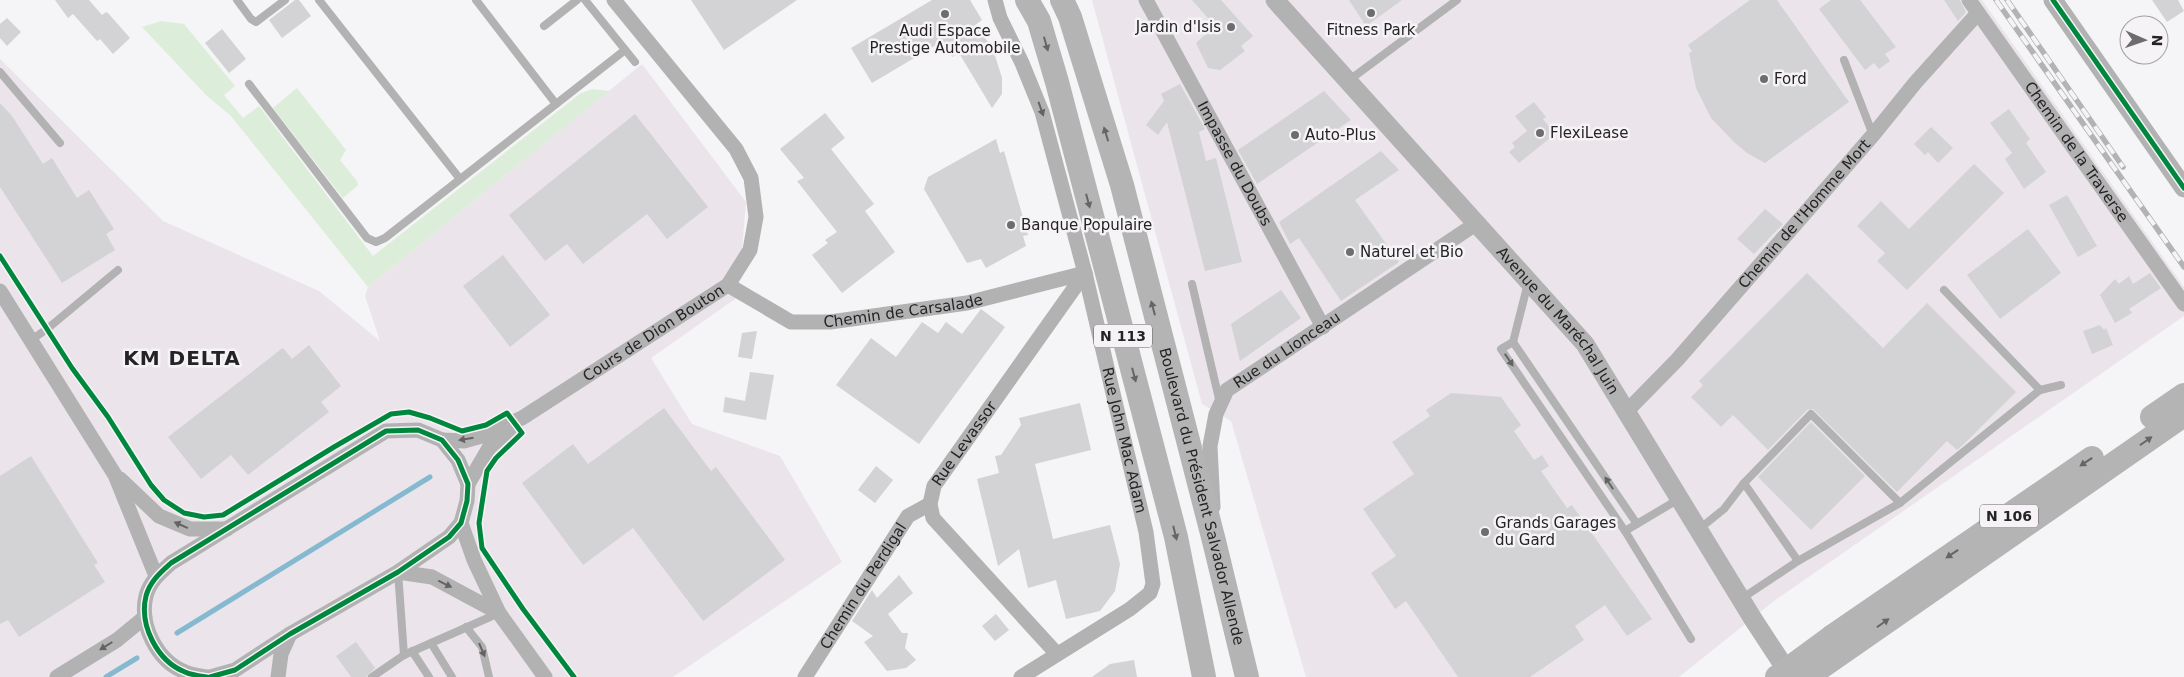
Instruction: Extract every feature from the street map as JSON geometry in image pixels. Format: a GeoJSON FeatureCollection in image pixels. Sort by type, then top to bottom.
{"type":"FeatureCollection","features":[{"type":"Feature","properties":{"kind":"main road","name":"N 113"},"geometry":{"type":"LineString","coordinates":[[1027,0],[1039,21],[1062,100],[1176,537],[1204,677]]}},
{"type":"Feature","properties":{"kind":"main road","name":"Boulevard du Président Salvador Allende"},"geometry":{"type":"LineString","coordinates":[[1062,0],[1070,17],[1122,185],[1214,541],[1246,677]]}},
{"type":"Feature","properties":{"kind":"main road","name":"N 106"},"geometry":{"type":"LineString","coordinates":[[1807,677],[1838,643],[2184,395]]}},
{"type":"Feature","properties":{"kind":"main road","name":"N 106"},"geometry":{"type":"LineString","coordinates":[[1777,677],[1838,643],[2184,414]]}},
{"type":"Feature","properties":{"kind":"street","name":"Cours de Dion Bouton"},"geometry":{"type":"LineString","coordinates":[[442,440],[464,441],[482,436],[522,418],[728,285],[750,250],[756,217],[751,178],[736,149],[614,0]]}},
{"type":"Feature","properties":{"kind":"street","name":"Rue John Mac Adam"},"geometry":{"type":"LineString","coordinates":[[995,0],[1000,18],[1022,63],[1042,112],[1085,273],[1146,532],[1153,584],[1150,593],[1130,610],[1021,677]]}},
{"type":"Feature","properties":{"kind":"street","name":"Impasse du Doubs"},"geometry":{"type":"LineString","coordinates":[[1146,0],[1323,327]]}},
{"type":"Feature","properties":{"kind":"street","name":"Avenue du Maréchal Juin"},"geometry":{"type":"LineString","coordinates":[[1276,0],[1477,222],[1584,344],[1625,413],[1791,677]]}},
{"type":"Feature","properties":{"kind":"street","name":"Chemin de la Traverse"},"geometry":{"type":"LineString","coordinates":[[1969,0],[2184,304]]}},
{"type":"Feature","properties":{"kind":"street"},"geometry":{"type":"LineString","coordinates":[[2053,0],[2184,188]]}},
{"type":"Feature","properties":{"kind":"street","name":"Chemin de l'Homme Mort"},"geometry":{"type":"LineString","coordinates":[[1625,413],[1677,360],[1873,135],[1915,83],[1978,13]]}},
{"type":"Feature","properties":{"kind":"street","name":"Rue du Lionceau"},"geometry":{"type":"LineString","coordinates":[[1214,541],[1210,446],[1216,414],[1227,390],[1477,222]]}},
{"type":"Feature","properties":{"kind":"street","name":"Chemin de Carsalade"},"geometry":{"type":"LineString","coordinates":[[728,285],[791,322],[830,322],[967,304],[1085,273]]}},
{"type":"Feature","properties":{"kind":"street","name":"Rue Levassor"},"geometry":{"type":"LineString","coordinates":[[1057,654],[933,518],[930,504],[934,486],[1085,273]]}},
{"type":"Feature","properties":{"kind":"street"},"geometry":{"type":"LineString","coordinates":[[0,291],[115,475],[156,576]]}},
{"type":"Feature","properties":{"kind":"street","name":"Cours de Dion Bouton"},"geometry":{"type":"LineString","coordinates":[[468,484],[489,448],[522,418]]}},
{"type":"Feature","properties":{"kind":"street"},"geometry":{"type":"LineString","coordinates":[[418,430],[442,440],[458,460],[468,484],[467,501],[461,523],[449,538],[398,572],[290,634],[235,670],[208,677],[180,675],[165,659],[152,640],[145,617],[146,595],[156,576],[171,563],[386,431],[418,430]]}},
{"type":"Feature","properties":{"kind":"street"},"geometry":{"type":"LineString","coordinates":[[115,475],[159,516],[190,530],[229,529]]}},
{"type":"Feature","properties":{"kind":"street","name":"Chemin du Perdigal"},"geometry":{"type":"LineString","coordinates":[[805,677],[908,516],[930,504]]}},
{"type":"Feature","properties":{"kind":"street"},"geometry":{"type":"LineString","coordinates":[[461,523],[474,560],[499,613],[545,677]]}},
{"type":"Feature","properties":{"kind":"street"},"geometry":{"type":"LineString","coordinates":[[398,572],[432,578],[499,613]]}},
{"type":"Feature","properties":{"kind":"street"},"geometry":{"type":"LineString","coordinates":[[57,677],[117,640],[145,617]]}},
{"type":"Feature","properties":{"kind":"street"},"geometry":{"type":"LineString","coordinates":[[278,677],[282,654],[290,634]]}},
{"type":"Feature","properties":{"kind":"lane"},"geometry":{"type":"LineString","coordinates":[[237,0],[251,19],[256,22],[281,1]]}},
{"type":"Feature","properties":{"kind":"lane"},"geometry":{"type":"LineString","coordinates":[[319,0],[460,179]]}},
{"type":"Feature","properties":{"kind":"lane"},"geometry":{"type":"LineString","coordinates":[[476,0],[556,104]]}},
{"type":"Feature","properties":{"kind":"lane"},"geometry":{"type":"LineString","coordinates":[[544,26],[577,0]]}},
{"type":"Feature","properties":{"kind":"lane"},"geometry":{"type":"LineString","coordinates":[[585,0],[635,62]]}},
{"type":"Feature","properties":{"kind":"lane"},"geometry":{"type":"LineString","coordinates":[[1348,81],[1457,0]]}},
{"type":"Feature","properties":{"kind":"lane"},"geometry":{"type":"LineString","coordinates":[[249,84],[367,238],[376,242],[385,238],[625,50]]}},
{"type":"Feature","properties":{"kind":"lane"},"geometry":{"type":"LineString","coordinates":[[1844,60],[1873,135]]}},
{"type":"Feature","properties":{"kind":"lane"},"geometry":{"type":"LineString","coordinates":[[0,72],[60,143]]}},
{"type":"Feature","properties":{"kind":"lane"},"geometry":{"type":"LineString","coordinates":[[30,340],[47,330],[118,270]]}},
{"type":"Feature","properties":{"kind":"lane"},"geometry":{"type":"LineString","coordinates":[[1529,281],[1513,342],[1501,349],[1625,531],[1691,639]]}},
{"type":"Feature","properties":{"kind":"lane"},"geometry":{"type":"LineString","coordinates":[[1192,284],[1220,405]]}},
{"type":"Feature","properties":{"kind":"lane"},"geometry":{"type":"LineString","coordinates":[[1944,290],[2040,390]]}},
{"type":"Feature","properties":{"kind":"lane"},"geometry":{"type":"LineString","coordinates":[[1513,342],[1637,524]]}},
{"type":"Feature","properties":{"kind":"lane"},"geometry":{"type":"LineString","coordinates":[[1741,599],[1798,561],[1900,503],[2040,390],[2061,385]]}},
{"type":"Feature","properties":{"kind":"lane"},"geometry":{"type":"LineString","coordinates":[[1698,530],[1724,509],[1744,483],[1811,414],[1900,503]]}},
{"type":"Feature","properties":{"kind":"lane"},"geometry":{"type":"LineString","coordinates":[[1744,483],[1798,561]]}},
{"type":"Feature","properties":{"kind":"lane"},"geometry":{"type":"LineString","coordinates":[[1625,531],[1679,499]]}},
{"type":"Feature","properties":{"kind":"lane"},"geometry":{"type":"LineString","coordinates":[[398,572],[404,655]]}},
{"type":"Feature","properties":{"kind":"lane"},"geometry":{"type":"LineString","coordinates":[[372,677],[404,655],[499,613]]}},
{"type":"Feature","properties":{"kind":"lane"},"geometry":{"type":"LineString","coordinates":[[466,627],[482,647],[489,677]]}},
{"type":"Feature","properties":{"kind":"lane"},"geometry":{"type":"LineString","coordinates":[[431,643],[452,677]]}},
{"type":"Feature","properties":{"kind":"lane"},"geometry":{"type":"LineString","coordinates":[[412,651],[429,677]]}},
{"type":"Feature","properties":{"kind":"shaded area"},"geometry":{"type":"Polygon","coordinates":[[[1092,0],[1982,0],[2184,287],[2184,316],[1774,601],[1679,677],[1306,677],[1231,421],[1202,404],[1092,0]]]}},
{"type":"Feature","properties":{"kind":"shaded area"},"geometry":{"type":"Polygon","coordinates":[[[0,59],[163,221],[319,291],[380,341],[365,296],[368,287],[642,64],[746,202],[738,297],[651,358],[692,424],[780,456],[842,562],[673,677],[0,677],[0,59]]]}},
{"type":"Feature","properties":{"kind":"green space"},"geometry":{"type":"Polygon","coordinates":[[[161,21],[184,24],[235,86],[224,95],[243,118],[259,106],[373,256],[581,93],[593,89],[609,91],[368,287],[231,116],[207,96],[142,27],[161,21]]]}},
{"type":"Feature","properties":{"kind":"green space"},"geometry":{"type":"Polygon","coordinates":[[[297,88],[346,150],[340,160],[357,181],[358,185],[343,198],[273,108],[297,88]]]}},
{"type":"Feature","properties":{"kind":"building"},"geometry":{"type":"Polygon","coordinates":[[[55,0],[89,0],[102,15],[106,12],[108,13],[130,38],[113,54],[100,39],[97,41],[73,14],[68,18],[55,0]]]}},
{"type":"Feature","properties":{"kind":"building"},"geometry":{"type":"Polygon","coordinates":[[[295,0],[299,0],[311,16],[282,38],[269,20],[295,0]]]}},
{"type":"Feature","properties":{"kind":"building"},"geometry":{"type":"Polygon","coordinates":[[[691,0],[797,0],[724,50],[691,0]]]}},
{"type":"Feature","properties":{"kind":"building"},"geometry":{"type":"Polygon","coordinates":[[[932,0],[970,0],[982,20],[974,26],[992,46],[1002,78],[1002,94],[992,108],[959,53],[952,57],[943,41],[872,83],[851,48],[932,0]]]}},
{"type":"Feature","properties":{"kind":"building"},"geometry":{"type":"Polygon","coordinates":[[[1192,0],[1221,0],[1253,36],[1241,46],[1245,51],[1220,70],[1208,68],[1196,43],[1215,26],[1192,0]]]}},
{"type":"Feature","properties":{"kind":"building","name":"Fitness Park"},"geometry":{"type":"Polygon","coordinates":[[[1349,0],[1402,0],[1366,26],[1349,0]]]}},
{"type":"Feature","properties":{"kind":"building","name":"Ford"},"geometry":{"type":"Polygon","coordinates":[[[1750,0],[1777,0],[1849,102],[1765,163],[1747,153],[1711,118],[1696,88],[1689,53],[1692,51],[1688,45],[1750,0]]]}},
{"type":"Feature","properties":{"kind":"building"},"geometry":{"type":"Polygon","coordinates":[[[1831,0],[1860,0],[1896,47],[1885,54],[1890,61],[1879,69],[1874,63],[1865,70],[1819,9],[1831,0]]]}},
{"type":"Feature","properties":{"kind":"building"},"geometry":{"type":"Polygon","coordinates":[[[1944,0],[1960,0],[1966,12],[1958,21],[1944,0]]]}},
{"type":"Feature","properties":{"kind":"building"},"geometry":{"type":"Polygon","coordinates":[[[2152,0],[2178,0],[2184,11],[2169,21],[2169,15],[2162,15],[2152,0]]]}},
{"type":"Feature","properties":{"kind":"building"},"geometry":{"type":"Polygon","coordinates":[[[7,18],[21,32],[7,46],[0,38],[0,24],[7,18]]]}},
{"type":"Feature","properties":{"kind":"building"},"geometry":{"type":"Polygon","coordinates":[[[222,29],[246,59],[229,73],[205,43],[222,29]]]}},
{"type":"Feature","properties":{"kind":"building"},"geometry":{"type":"Polygon","coordinates":[[[1180,84],[1205,129],[1199,132],[1206,161],[1216,158],[1242,262],[1205,271],[1167,122],[1158,135],[1146,125],[1164,101],[1161,94],[1180,84]]]}},
{"type":"Feature","properties":{"kind":"building","name":"Auto-Plus"},"geometry":{"type":"Polygon","coordinates":[[[1324,91],[1351,120],[1257,184],[1238,150],[1324,91]]]}},
{"type":"Feature","properties":{"kind":"building","name":"FlexiLease"},"geometry":{"type":"Polygon","coordinates":[[[1534,102],[1546,117],[1543,119],[1555,134],[1519,163],[1509,152],[1515,147],[1512,143],[1527,131],[1515,116],[1534,102]]]}},
{"type":"Feature","properties":{"kind":"building"},"geometry":{"type":"Polygon","coordinates":[[[0,103],[12,116],[43,164],[52,158],[77,198],[89,190],[114,229],[106,234],[115,250],[62,283],[0,187],[0,103]]]}},
{"type":"Feature","properties":{"kind":"building"},"geometry":{"type":"Polygon","coordinates":[[[2009,109],[2030,139],[2026,143],[2046,172],[2024,189],[2005,159],[2012,153],[1990,123],[2009,109]]]}},
{"type":"Feature","properties":{"kind":"building"},"geometry":{"type":"Polygon","coordinates":[[[825,113],[845,138],[831,149],[874,204],[865,211],[895,252],[842,293],[812,255],[828,243],[825,240],[837,232],[797,181],[804,178],[780,149],[825,113]]]}},
{"type":"Feature","properties":{"kind":"building"},"geometry":{"type":"Polygon","coordinates":[[[635,114],[708,207],[667,239],[647,214],[583,264],[567,244],[545,261],[509,215],[635,114]]]}},
{"type":"Feature","properties":{"kind":"building"},"geometry":{"type":"Polygon","coordinates":[[[1931,127],[1953,148],[1938,163],[1928,152],[1925,155],[1914,144],[1931,127]]]}},
{"type":"Feature","properties":{"kind":"building"},"geometry":{"type":"Polygon","coordinates":[[[996,139],[1000,153],[1004,151],[1028,235],[1023,236],[1026,246],[986,268],[981,259],[967,263],[924,189],[928,177],[996,139]]]}},
{"type":"Feature","properties":{"kind":"building"},"geometry":{"type":"Polygon","coordinates":[[[1381,151],[1399,170],[1355,200],[1399,262],[1341,301],[1299,238],[1290,244],[1279,222],[1381,151]]]}},
{"type":"Feature","properties":{"kind":"building"},"geometry":{"type":"Polygon","coordinates":[[[1974,164],[2004,193],[1907,290],[1877,261],[1885,253],[1857,226],[1881,201],[1909,229],[1974,164]]]}},
{"type":"Feature","properties":{"kind":"building"},"geometry":{"type":"Polygon","coordinates":[[[2067,195],[2097,246],[2078,257],[2049,205],[2067,195]]]}},
{"type":"Feature","properties":{"kind":"building"},"geometry":{"type":"Polygon","coordinates":[[[1765,209],[1783,224],[1754,254],[1737,239],[1765,209]]]}},
{"type":"Feature","properties":{"kind":"building"},"geometry":{"type":"Polygon","coordinates":[[[2028,229],[2061,273],[2000,319],[1967,275],[2028,229]]]}},
{"type":"Feature","properties":{"kind":"building"},"geometry":{"type":"Polygon","coordinates":[[[503,255],[550,315],[510,347],[463,286],[503,255]]]}},
{"type":"Feature","properties":{"kind":"building"},"geometry":{"type":"Polygon","coordinates":[[[1807,273],[1883,348],[1927,303],[2016,392],[1957,450],[1947,441],[1897,492],[1813,409],[1807,410],[1768,450],[1733,415],[1721,427],[1691,397],[1703,385],[1699,381],[1807,273]]]}},
{"type":"Feature","properties":{"kind":"building"},"geometry":{"type":"Polygon","coordinates":[[[2150,273],[2161,288],[2129,309],[2132,313],[2115,323],[2100,295],[2115,279],[2119,284],[2129,276],[2133,284],[2150,273]]]}},
{"type":"Feature","properties":{"kind":"building"},"geometry":{"type":"Polygon","coordinates":[[[1281,290],[1301,318],[1240,361],[1231,324],[1281,290]]]}},
{"type":"Feature","properties":{"kind":"building"},"geometry":{"type":"Polygon","coordinates":[[[981,309],[1005,327],[919,444],[836,385],[871,338],[896,357],[922,322],[938,333],[946,322],[962,334],[981,309]]]}},
{"type":"Feature","properties":{"kind":"building"},"geometry":{"type":"Polygon","coordinates":[[[2100,325],[2104,330],[2106,328],[2113,345],[2092,354],[2083,331],[2100,325]]]}},
{"type":"Feature","properties":{"kind":"building"},"geometry":{"type":"Polygon","coordinates":[[[757,331],[752,359],[738,357],[742,333],[757,331]]]}},
{"type":"Feature","properties":{"kind":"building"},"geometry":{"type":"Polygon","coordinates":[[[309,345],[341,386],[321,402],[329,412],[248,475],[231,455],[201,479],[168,437],[283,348],[292,359],[309,345]]]}},
{"type":"Feature","properties":{"kind":"building"},"geometry":{"type":"Polygon","coordinates":[[[750,372],[774,375],[766,420],[723,412],[725,397],[745,401],[750,372]]]}},
{"type":"Feature","properties":{"kind":"building","name":"Grands Garages du Gard"},"geometry":{"type":"Polygon","coordinates":[[[1451,393],[1501,397],[1521,425],[1514,431],[1534,460],[1542,455],[1549,466],[1541,471],[1567,508],[1572,505],[1652,619],[1627,636],[1605,605],[1575,626],[1584,640],[1530,677],[1458,677],[1406,601],[1395,609],[1371,573],[1396,556],[1363,509],[1414,474],[1392,442],[1430,416],[1426,410],[1451,393]]]}},
{"type":"Feature","properties":{"kind":"building"},"geometry":{"type":"Polygon","coordinates":[[[1080,403],[1091,450],[1035,464],[1053,539],[1110,525],[1120,564],[1115,591],[1100,611],[1066,619],[1056,580],[1028,588],[1019,549],[998,566],[977,479],[999,473],[995,456],[1001,455],[1021,425],[1019,418],[1080,403]]]}},
{"type":"Feature","properties":{"kind":"building"},"geometry":{"type":"Polygon","coordinates":[[[664,408],[711,471],[716,467],[785,560],[703,621],[633,528],[583,565],[522,483],[573,444],[588,464],[664,408]]]}},
{"type":"Feature","properties":{"kind":"building"},"geometry":{"type":"Polygon","coordinates":[[[1811,422],[1865,476],[1811,530],[1758,477],[1811,422]]]}},
{"type":"Feature","properties":{"kind":"building"},"geometry":{"type":"Polygon","coordinates":[[[31,456],[98,563],[94,565],[105,582],[19,637],[8,620],[0,624],[0,476],[31,456]]]}},
{"type":"Feature","properties":{"kind":"building"},"geometry":{"type":"Polygon","coordinates":[[[876,466],[893,480],[875,503],[858,490],[876,466]]]}},
{"type":"Feature","properties":{"kind":"building"},"geometry":{"type":"Polygon","coordinates":[[[899,575],[913,593],[888,614],[902,633],[908,633],[905,648],[916,660],[906,668],[887,671],[864,642],[873,636],[852,621],[872,590],[877,598],[899,575]]]}},
{"type":"Feature","properties":{"kind":"building"},"geometry":{"type":"Polygon","coordinates":[[[996,614],[1009,630],[995,641],[982,626],[996,614]]]}},
{"type":"Feature","properties":{"kind":"building"},"geometry":{"type":"Polygon","coordinates":[[[356,642],[375,668],[366,677],[351,677],[336,656],[356,642]]]}},
{"type":"Feature","properties":{"kind":"building"},"geometry":{"type":"Polygon","coordinates":[[[1134,660],[1137,677],[1092,677],[1110,664],[1134,660]]]}},
{"type":"Feature","properties":{"kind":"waterway"},"geometry":{"type":"LineString","coordinates":[[177,633],[430,477]]}},
{"type":"Feature","properties":{"kind":"waterway"},"geometry":{"type":"LineString","coordinates":[[106,677],[137,658]]}},
{"type":"Feature","properties":{"kind":"railway"},"geometry":{"type":"LineString","coordinates":[[1996,0],[2184,267]]}},
{"type":"Feature","properties":{"kind":"railway"},"geometry":{"type":"LineString","coordinates":[[2007,0],[2123,167]]}},
{"type":"Feature","properties":{"kind":"cycle path"},"geometry":{"type":"LineString","coordinates":[[2053,0],[2184,188]]}},
{"type":"Feature","properties":{"kind":"cycle path"},"geometry":{"type":"LineString","coordinates":[[0,256],[72,368],[108,417],[151,485],[164,500],[184,513],[204,517],[223,515],[391,414],[409,412],[462,431],[486,425],[507,413],[522,433],[496,458],[487,471],[479,523],[482,548],[523,609],[574,677]]}},
{"type":"Feature","properties":{"kind":"cycle path"},"geometry":{"type":"LineString","coordinates":[[207,677],[190,674],[175,667],[166,660],[152,641],[145,619],[146,596],[153,581],[160,573],[171,563],[386,431],[418,430],[442,440],[458,460],[468,484],[467,501],[461,523],[449,537],[398,572],[290,634],[235,670],[210,677]]}},
{"type":"Feature","properties":{"kind":"place","name":"Fitness Park"},"geometry":{"type":"Point","coordinates":[1371,13]}},
{"type":"Feature","properties":{"kind":"place","name":"Audi Espace Prestige Automobile"},"geometry":{"type":"Point","coordinates":[945,14]}},
{"type":"Feature","properties":{"kind":"place","name":"Jardin d'Isis"},"geometry":{"type":"Point","coordinates":[1231,27]}},
{"type":"Feature","properties":{"kind":"place","name":"Ford"},"geometry":{"type":"Point","coordinates":[1764,79]}},
{"type":"Feature","properties":{"kind":"place","name":"FlexiLease"},"geometry":{"type":"Point","coordinates":[1540,133]}},
{"type":"Feature","properties":{"kind":"place","name":"Auto-Plus"},"geometry":{"type":"Point","coordinates":[1295,135]}},
{"type":"Feature","properties":{"kind":"place","name":"Banque Populaire"},"geometry":{"type":"Point","coordinates":[1011,225]}},
{"type":"Feature","properties":{"kind":"place","name":"Naturel et Bio"},"geometry":{"type":"Point","coordinates":[1350,252]}},
{"type":"Feature","properties":{"kind":"place","name":"Grands Garages du Gard"},"geometry":{"type":"Point","coordinates":[1485,532]}},
{"type":"Feature","properties":{"kind":"district","name":"KM DELTA"},"geometry":{"type":"Point","coordinates":[182,358]}}]}
